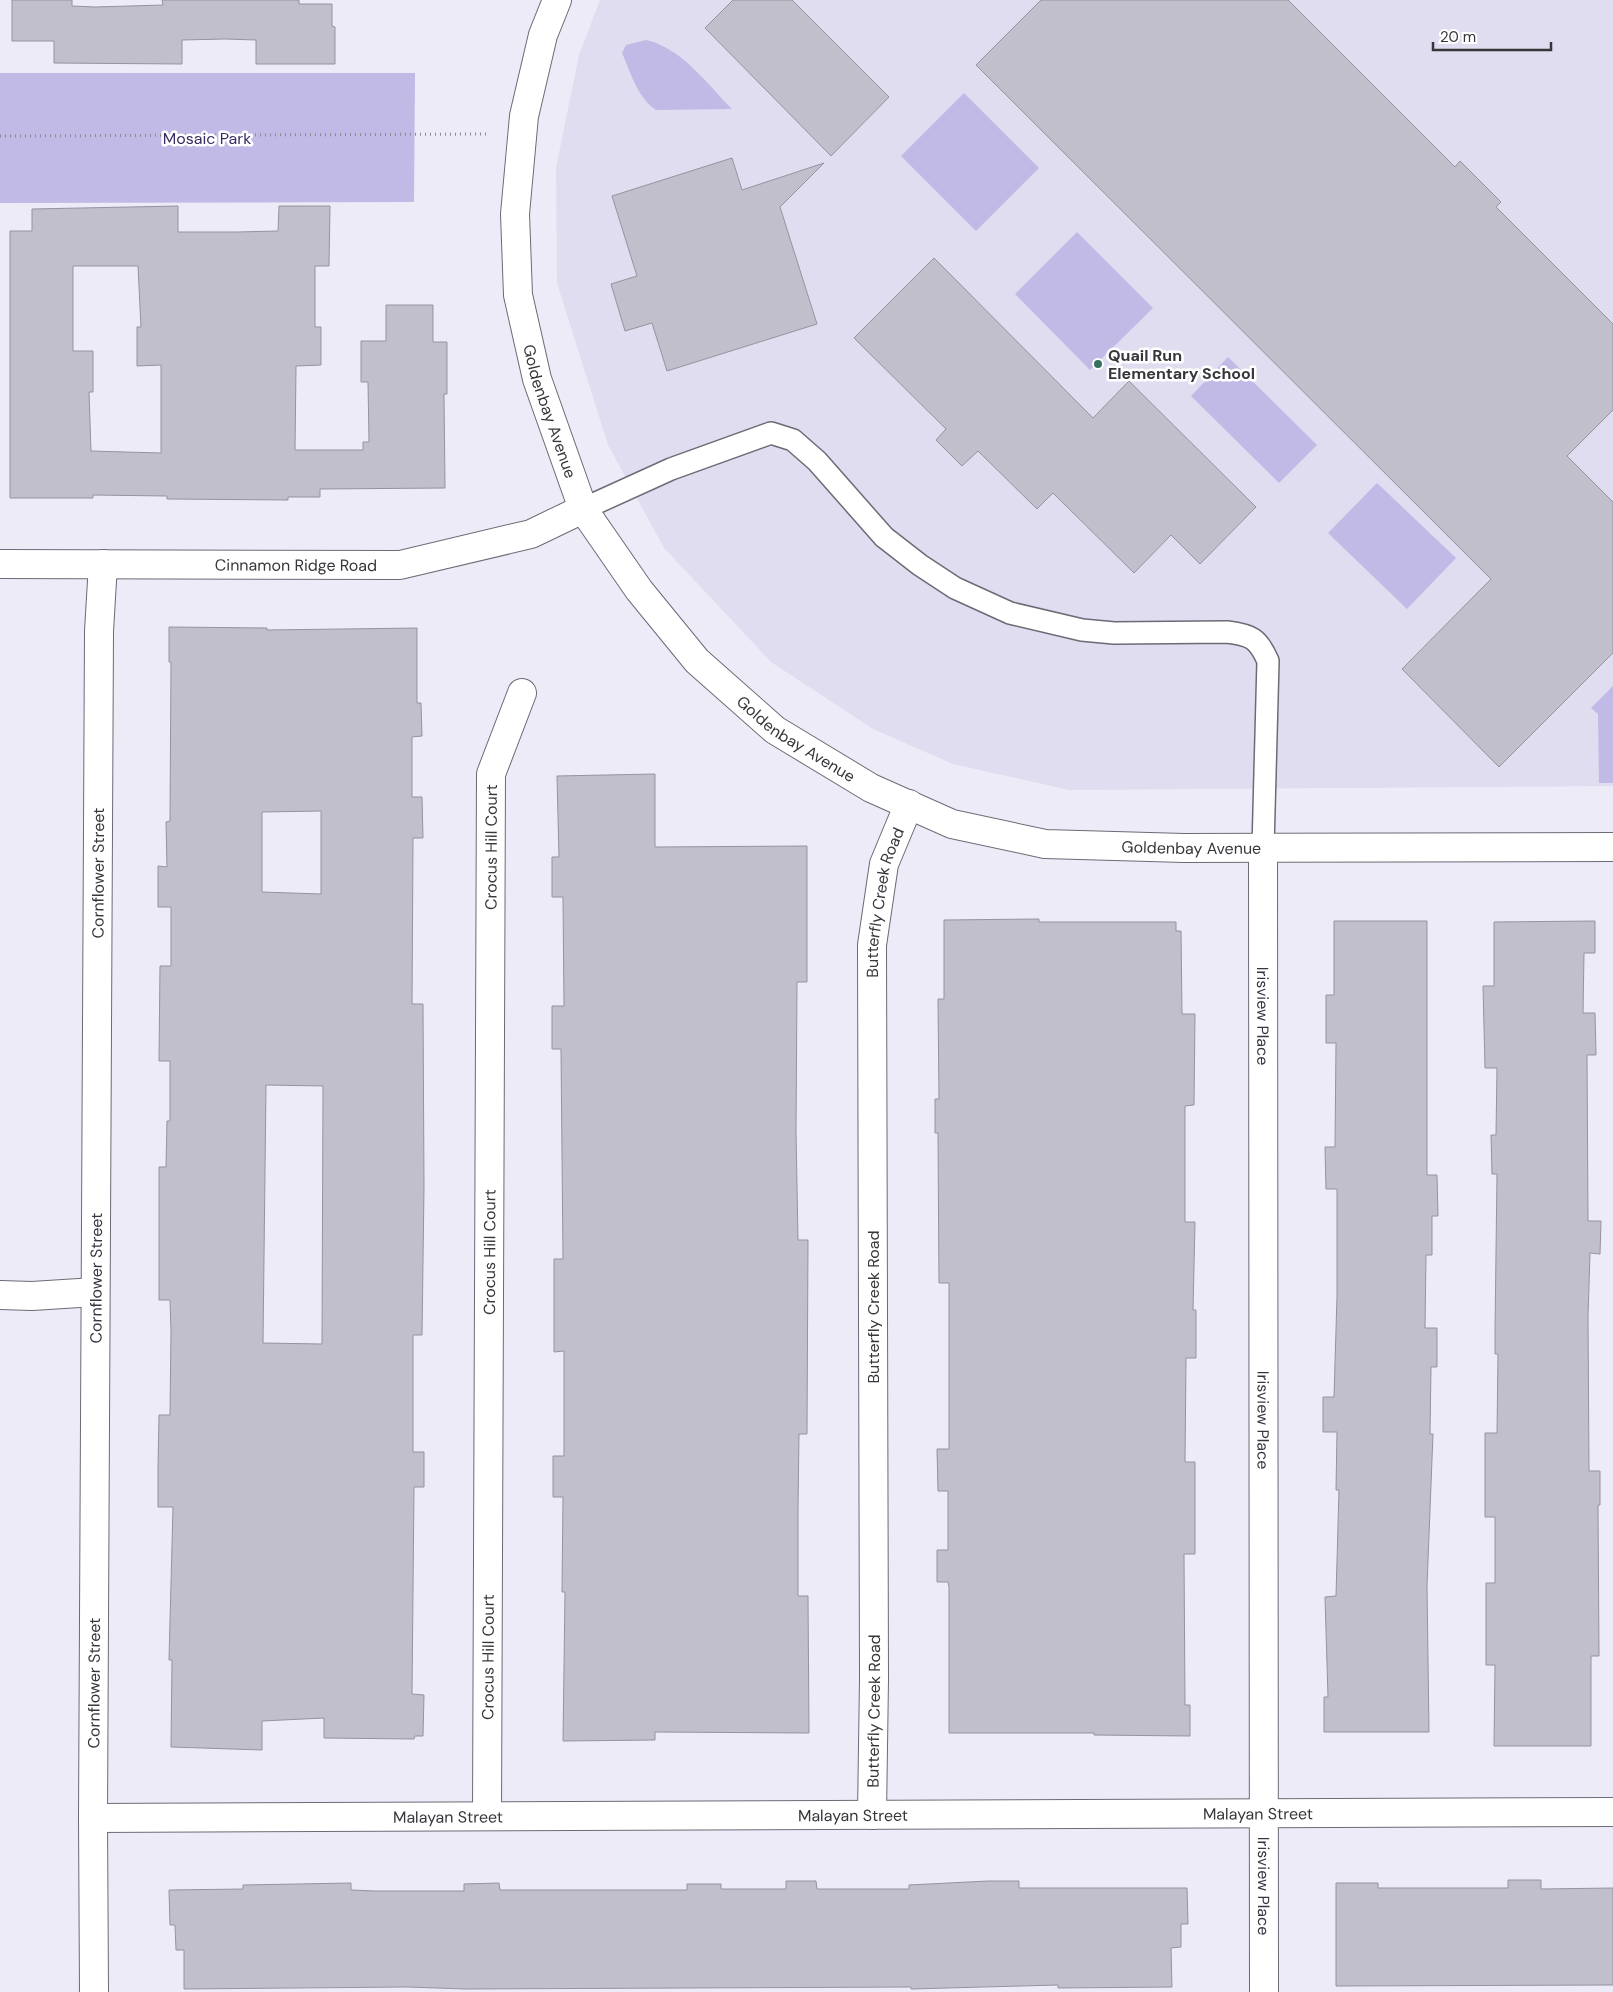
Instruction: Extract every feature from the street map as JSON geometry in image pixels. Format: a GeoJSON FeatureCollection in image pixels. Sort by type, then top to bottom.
{"type":"FeatureCollection","features":[{"type":"Feature","properties":{"kind":"street","name":"Goldenbay Avenue"},"geometry":{"type":"LineString","coordinates":[[557,0],[543,35],[524,116],[515,214],[518,295],[537,379],[583,509],[639,590],[697,661],[775,730],[871,788],[952,824],[1045,844],[1263,848],[1613,847]]}},
{"type":"Feature","properties":{"kind":"street","name":"Cinnamon Ridge Road"},"geometry":{"type":"LineString","coordinates":[[0,564],[400,565],[531,534],[583,509]]}},
{"type":"Feature","properties":{"kind":"street","name":"Cornflower Street"},"geometry":{"type":"LineString","coordinates":[[94,1992],[93,1818],[99,641],[103,564]]}},
{"type":"Feature","properties":{"kind":"street","name":"Crocus Hill Court"},"geometry":{"type":"LineString","coordinates":[[487,1816],[491,774],[522,693]]}},
{"type":"Feature","properties":{"kind":"street","name":"Butterfly Creek Road"},"geometry":{"type":"LineString","coordinates":[[872,1815],[874,1679],[872,945],[884,864],[908,804]]}},
{"type":"Feature","properties":{"kind":"street","name":"Irisview Place"},"geometry":{"type":"LineString","coordinates":[[1263,848],[1264,1992]]}},
{"type":"Feature","properties":{"kind":"street"},"geometry":{"type":"LineString","coordinates":[[0,1295],[32,1296],[95,1292]]}},
{"type":"Feature","properties":{"kind":"street","name":"Malayan Street"},"geometry":{"type":"LineString","coordinates":[[93,1818],[1613,1812]]}},
{"type":"Feature","properties":{"kind":"lane"},"geometry":{"type":"LineString","coordinates":[[583,509],[671,469],[771,432],[793,440],[817,461],[884,536],[920,564],[955,588],[1010,613],[1082,630],[1114,633],[1227,632],[1246,634],[1260,644],[1268,661],[1263,848]]}},
{"type":"Feature","properties":{"kind":"path"},"geometry":{"type":"LineString","coordinates":[[0,136],[522,134]]}},
{"type":"Feature","properties":{"kind":"shaded area","name":"Quail Run Elementary School"},"geometry":{"type":"Polygon","coordinates":[[[600,0],[1613,0],[1613,786],[1069,790],[953,764],[873,729],[771,662],[664,548],[608,445],[557,283],[556,168],[579,55],[600,0]]]}},
{"type":"Feature","properties":{"kind":"green space"},"geometry":{"type":"Polygon","coordinates":[[[646,40],[659,44],[682,59],[732,109],[656,110],[649,105],[639,92],[622,53],[626,45],[646,40]]]}},
{"type":"Feature","properties":{"kind":"green space","name":"Mosaic Park"},"geometry":{"type":"Polygon","coordinates":[[[0,73],[415,73],[414,202],[0,203],[0,73]]]}},
{"type":"Feature","properties":{"kind":"green space"},"geometry":{"type":"Polygon","coordinates":[[[964,93],[1039,168],[976,231],[901,156],[964,93]]]}},
{"type":"Feature","properties":{"kind":"green space"},"geometry":{"type":"Polygon","coordinates":[[[1077,232],[1153,308],[1090,370],[1015,294],[1077,232]]]}},
{"type":"Feature","properties":{"kind":"green space"},"geometry":{"type":"Polygon","coordinates":[[[1228,357],[1317,445],[1279,483],[1191,396],[1228,357]]]}},
{"type":"Feature","properties":{"kind":"green space"},"geometry":{"type":"Polygon","coordinates":[[[1377,483],[1456,558],[1407,609],[1328,533],[1377,483]]]}},
{"type":"Feature","properties":{"kind":"green space"},"geometry":{"type":"Polygon","coordinates":[[[1613,686],[1613,783],[1599,783],[1598,714],[1591,708],[1613,686]]]}},
{"type":"Feature","properties":{"kind":"building"},"geometry":{"type":"Polygon","coordinates":[[[12,0],[72,0],[72,6],[95,7],[163,5],[162,0],[299,0],[299,4],[332,4],[332,26],[335,27],[335,64],[256,64],[256,40],[225,39],[182,40],[182,64],[54,63],[54,41],[12,41],[12,0]]]}},
{"type":"Feature","properties":{"kind":"building"},"geometry":{"type":"Polygon","coordinates":[[[733,0],[792,0],[889,97],[831,156],[705,28],[733,0]]]}},
{"type":"Feature","properties":{"kind":"building"},"geometry":{"type":"Polygon","coordinates":[[[1041,0],[1288,0],[1455,167],[1460,161],[1501,202],[1496,207],[1613,324],[1613,410],[1567,456],[1613,502],[1613,653],[1499,767],[1402,669],[1491,579],[976,65],[1041,0]]]}},
{"type":"Feature","properties":{"kind":"building"},"geometry":{"type":"Polygon","coordinates":[[[732,158],[742,190],[824,163],[780,207],[817,324],[667,371],[652,323],[625,331],[611,284],[637,276],[612,196],[732,158]]]}},
{"type":"Feature","properties":{"kind":"building"},"geometry":{"type":"Polygon","coordinates":[[[178,206],[178,232],[237,232],[278,231],[279,206],[330,206],[329,266],[315,266],[315,327],[321,327],[321,365],[296,366],[295,450],[363,450],[363,442],[369,442],[368,382],[361,382],[361,341],[386,341],[386,305],[433,305],[433,342],[447,342],[447,394],[444,394],[445,488],[320,489],[320,497],[288,497],[288,500],[167,499],[167,496],[93,495],[93,498],[10,498],[10,231],[32,231],[32,209],[178,206]],[[73,266],[73,351],[93,351],[93,392],[89,392],[91,451],[161,453],[161,365],[137,366],[137,327],[141,327],[138,266],[73,266]]]}},
{"type":"Feature","properties":{"kind":"building"},"geometry":{"type":"Polygon","coordinates":[[[934,258],[1093,418],[1129,381],[1256,507],[1200,564],[1171,535],[1134,573],[1053,493],[1037,509],[978,451],[962,466],[936,440],[946,429],[854,338],[934,258]]]}},
{"type":"Feature","properties":{"kind":"building"},"geometry":{"type":"Polygon","coordinates":[[[169,627],[267,628],[267,630],[417,628],[417,703],[421,703],[422,736],[412,737],[412,797],[422,797],[423,838],[413,838],[412,1004],[423,1004],[424,1187],[422,1335],[413,1335],[413,1452],[424,1452],[424,1487],[414,1487],[412,1694],[424,1695],[423,1736],[415,1736],[414,1739],[324,1738],[324,1718],[262,1721],[262,1750],[171,1747],[172,1660],[169,1660],[173,1507],[158,1507],[159,1415],[170,1415],[170,1300],[159,1300],[159,1167],[166,1167],[167,1121],[170,1121],[170,1061],[159,1061],[160,966],[171,966],[171,907],[158,907],[158,866],[167,867],[166,822],[170,821],[171,662],[169,662],[169,627]],[[321,811],[262,812],[262,892],[321,894],[321,811]],[[266,1085],[263,1343],[322,1344],[323,1086],[266,1085]]]}},
{"type":"Feature","properties":{"kind":"building"},"geometry":{"type":"Polygon","coordinates":[[[655,774],[655,847],[807,846],[807,982],[797,982],[796,1132],[798,1240],[808,1240],[807,1434],[799,1434],[798,1596],[808,1596],[809,1733],[655,1732],[655,1740],[563,1741],[565,1592],[562,1592],[563,1497],[553,1497],[553,1456],[564,1456],[564,1351],[554,1352],[554,1259],[563,1259],[561,1049],[552,1049],[552,1006],[564,1006],[563,897],[552,897],[552,857],[559,857],[557,776],[655,774]]]}},
{"type":"Feature","properties":{"kind":"building"},"geometry":{"type":"Polygon","coordinates":[[[1039,919],[1039,922],[1176,922],[1176,931],[1181,931],[1182,1014],[1195,1014],[1194,1105],[1185,1106],[1185,1222],[1195,1222],[1193,1310],[1196,1310],[1196,1358],[1186,1358],[1185,1462],[1195,1462],[1195,1554],[1184,1554],[1185,1705],[1190,1705],[1190,1736],[1094,1735],[1094,1733],[949,1733],[949,1587],[948,1582],[937,1582],[937,1550],[948,1550],[948,1491],[938,1491],[937,1449],[949,1449],[949,1283],[939,1283],[938,1133],[935,1133],[935,1099],[939,1099],[938,999],[944,999],[944,920],[1039,919]]]}},
{"type":"Feature","properties":{"kind":"building"},"geometry":{"type":"Polygon","coordinates":[[[1334,921],[1427,921],[1427,1175],[1437,1175],[1438,1216],[1432,1216],[1432,1255],[1426,1255],[1425,1328],[1437,1328],[1437,1367],[1431,1367],[1430,1434],[1433,1434],[1427,1586],[1429,1732],[1324,1732],[1324,1697],[1328,1697],[1325,1597],[1336,1596],[1339,1490],[1336,1490],[1337,1432],[1323,1432],[1323,1397],[1334,1397],[1337,1296],[1337,1189],[1326,1189],[1325,1147],[1335,1147],[1336,1043],[1326,1043],[1326,995],[1334,995],[1334,921]]]}},
{"type":"Feature","properties":{"kind":"building"},"geometry":{"type":"Polygon","coordinates":[[[1595,921],[1595,953],[1584,953],[1583,1013],[1595,1013],[1596,1055],[1587,1055],[1588,1221],[1601,1221],[1600,1254],[1590,1253],[1588,1317],[1589,1471],[1600,1471],[1600,1505],[1598,1505],[1599,1656],[1591,1656],[1591,1746],[1494,1746],[1495,1665],[1486,1665],[1486,1583],[1495,1583],[1495,1517],[1485,1517],[1485,1433],[1497,1433],[1498,1354],[1495,1354],[1495,1332],[1497,1174],[1492,1174],[1491,1135],[1496,1135],[1497,1068],[1485,1068],[1483,986],[1494,986],[1494,922],[1595,921]]]}},
{"type":"Feature","properties":{"kind":"building"},"geometry":{"type":"Polygon","coordinates":[[[1508,1880],[1541,1880],[1541,1889],[1613,1888],[1613,1985],[1336,1986],[1336,1883],[1378,1883],[1378,1888],[1508,1888],[1508,1880]]]}},
{"type":"Feature","properties":{"kind":"building"},"geometry":{"type":"Polygon","coordinates":[[[786,1881],[816,1881],[817,1889],[909,1889],[909,1885],[988,1881],[1019,1881],[1019,1888],[1187,1888],[1188,1924],[1181,1924],[1181,1947],[1171,1948],[1172,1987],[1058,1988],[1058,1985],[911,1989],[911,1987],[465,1989],[407,1987],[184,1989],[184,1950],[176,1950],[175,1925],[170,1925],[169,1890],[243,1889],[243,1885],[351,1883],[351,1890],[375,1891],[464,1891],[464,1884],[499,1883],[500,1890],[687,1890],[687,1884],[721,1884],[721,1889],[786,1889],[786,1881]]]}},
{"type":"Feature","properties":{"kind":"place","name":"Quail Run Elementary School"},"geometry":{"type":"Point","coordinates":[1098,364]}}]}
